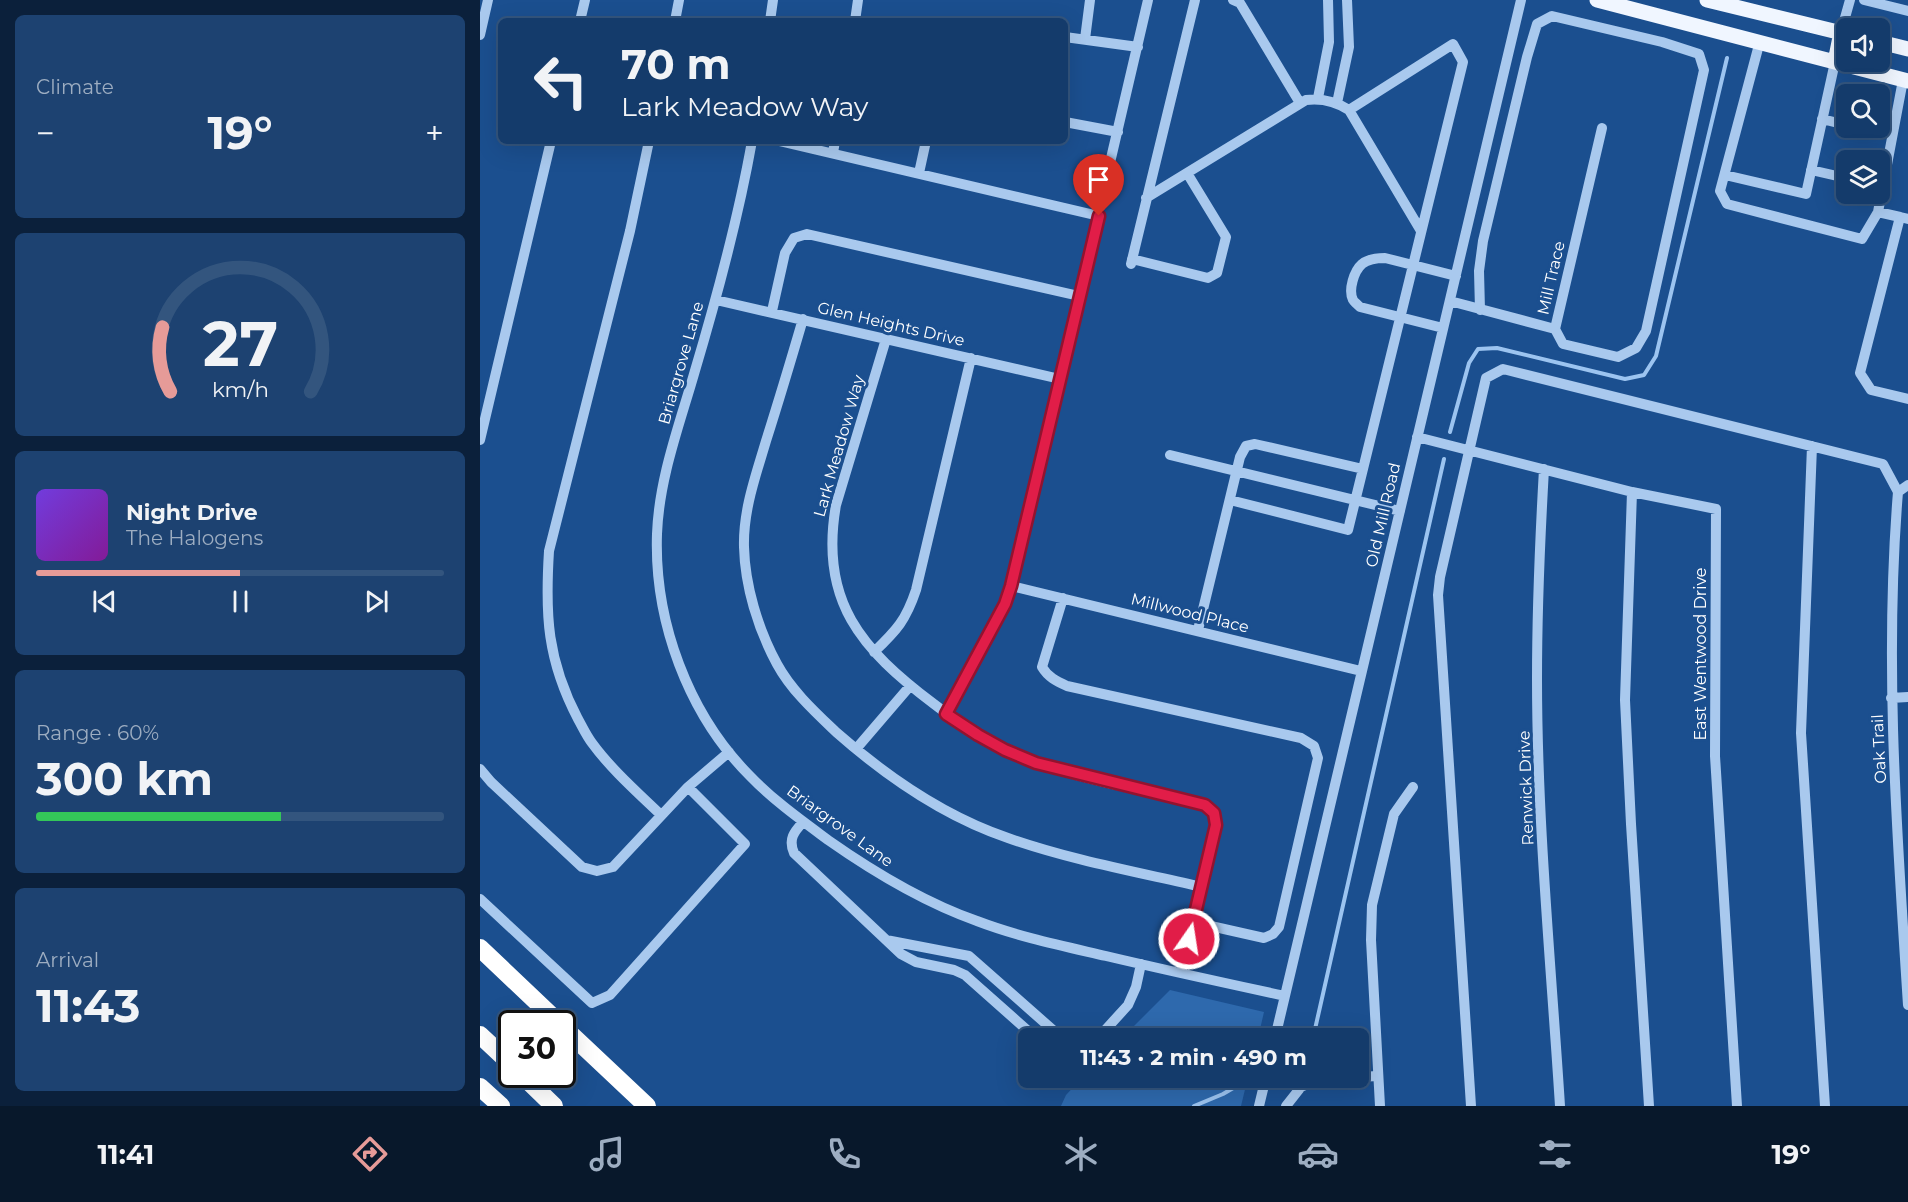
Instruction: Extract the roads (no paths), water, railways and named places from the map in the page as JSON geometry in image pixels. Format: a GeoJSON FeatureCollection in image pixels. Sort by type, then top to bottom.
{"type":"FeatureCollection","features":[{"type":"Feature","properties":{"kind":"highway"},"geometry":{"type":"LineString","coordinates":[[480,948],[545,1010]]}},
{"type":"Feature","properties":{"kind":"highway"},"geometry":{"type":"LineString","coordinates":[[480,1035],[498,1052]]}},
{"type":"Feature","properties":{"kind":"highway"},"geometry":{"type":"LineString","coordinates":[[576,1039],[647,1106]]}},
{"type":"Feature","properties":{"kind":"highway"},"geometry":{"type":"LineString","coordinates":[[480,1087],[501,1106]]}},
{"type":"Feature","properties":{"kind":"highway"},"geometry":{"type":"LineString","coordinates":[[536,1088],[555,1106]]}},
{"type":"Feature","properties":{"kind":"main road"},"geometry":{"type":"LineString","coordinates":[[1597,0],[1905,80]]}},
{"type":"Feature","properties":{"kind":"main road"},"geometry":{"type":"LineString","coordinates":[[1707,0],[1836,31]]}},
{"type":"Feature","properties":{"kind":"main road"},"geometry":{"type":"LineString","coordinates":[[1890,44],[1908,49]]}},
{"type":"Feature","properties":{"kind":"street"},"geometry":{"type":"LineString","coordinates":[[480,35],[488,0]]}},
{"type":"Feature","properties":{"kind":"street"},"geometry":{"type":"LineString","coordinates":[[581,18],[585,0]]}},
{"type":"Feature","properties":{"kind":"street"},"geometry":{"type":"LineString","coordinates":[[676,18],[679,0]]}},
{"type":"Feature","properties":{"kind":"street"},"geometry":{"type":"LineString","coordinates":[[770,18],[773,0]]}},
{"type":"Feature","properties":{"kind":"street"},"geometry":{"type":"LineString","coordinates":[[855,18],[858,0]]}},
{"type":"Feature","properties":{"kind":"street"},"geometry":{"type":"LineString","coordinates":[[1085,39],[1090,0]]}},
{"type":"Feature","properties":{"kind":"street"},"geometry":{"type":"LineString","coordinates":[[946,714],[1005,604],[1011,586],[1148,0]]}},
{"type":"Feature","properties":{"kind":"street"},"geometry":{"type":"LineString","coordinates":[[1186,173],[1226,237],[1217,273],[1208,278],[1131,262],[1195,0]]}},
{"type":"Feature","properties":{"kind":"street"},"geometry":{"type":"LineString","coordinates":[[1233,0],[1240,3],[1300,103]]}},
{"type":"Feature","properties":{"kind":"street"},"geometry":{"type":"LineString","coordinates":[[1318,98],[1329,42],[1328,0]]}},
{"type":"Feature","properties":{"kind":"street"},"geometry":{"type":"LineString","coordinates":[[1336,103],[1349,47],[1347,0]]}},
{"type":"Feature","properties":{"kind":"street","name":"Old Mill Road"},"geometry":{"type":"LineString","coordinates":[[1277,1028],[1521,0]]}},
{"type":"Feature","properties":{"kind":"street"},"geometry":{"type":"LineString","coordinates":[[1847,18],[1850,0]]}},
{"type":"Feature","properties":{"kind":"street"},"geometry":{"type":"LineString","coordinates":[[1864,0],[1895,4],[1908,11]]}},
{"type":"Feature","properties":{"kind":"street"},"geometry":{"type":"LineString","coordinates":[[1480,310],[1479,271],[1483,241],[1537,24],[1552,16],[1662,42],[1699,54],[1704,70],[1646,331],[1636,348],[1618,357],[1563,344],[1555,329]]}},
{"type":"Feature","properties":{"kind":"street"},"geometry":{"type":"LineString","coordinates":[[1068,37],[1138,47]]}},
{"type":"Feature","properties":{"kind":"street"},"geometry":{"type":"LineString","coordinates":[[1760,41],[1720,191],[1727,204],[1862,239],[1878,212],[1905,80]]}},
{"type":"Feature","properties":{"kind":"street"},"geometry":{"type":"LineString","coordinates":[[1230,500],[1348,530],[1463,62],[1453,44],[1349,110]]}},
{"type":"Feature","properties":{"kind":"street"},"geometry":{"type":"LineString","coordinates":[[1725,175],[1806,194],[1835,62]]}},
{"type":"Feature","properties":{"kind":"street"},"geometry":{"type":"LineString","coordinates":[[1146,198],[1300,103],[1318,98],[1336,103],[1349,110],[1421,231]]}},
{"type":"Feature","properties":{"kind":"street"},"geometry":{"type":"LineString","coordinates":[[1822,119],[1836,122]]}},
{"type":"Feature","properties":{"kind":"street"},"geometry":{"type":"LineString","coordinates":[[1068,123],[1118,132]]}},
{"type":"Feature","properties":{"kind":"street","name":"Mill Trace"},"geometry":{"type":"LineString","coordinates":[[1449,302],[1555,329],[1602,128]]}},
{"type":"Feature","properties":{"kind":"street"},"geometry":{"type":"LineString","coordinates":[[480,440],[550,144]]}},
{"type":"Feature","properties":{"kind":"street"},"geometry":{"type":"LineString","coordinates":[[648,144],[630,231],[549,551],[546,599],[551,647],[566,697],[591,742],[630,786],[661,815]]}},
{"type":"Feature","properties":{"kind":"street","name":"Briargrove Lane"},"geometry":{"type":"LineString","coordinates":[[752,144],[733,237],[671,453],[661,500],[657,534],[662,598],[687,685],[729,752],[750,776],[803,822],[885,878],[935,904],[979,922],[1046,942],[1285,996]]}},
{"type":"Feature","properties":{"kind":"street"},"geometry":{"type":"LineString","coordinates":[[792,144],[1099,216]]}},
{"type":"Feature","properties":{"kind":"street"},"geometry":{"type":"LineString","coordinates":[[832,153],[834,144]]}},
{"type":"Feature","properties":{"kind":"street"},"geometry":{"type":"LineString","coordinates":[[919,173],[925,144]]}},
{"type":"Feature","properties":{"kind":"street"},"geometry":{"type":"LineString","coordinates":[[1811,170],[1836,176]]}},
{"type":"Feature","properties":{"kind":"street"},"geometry":{"type":"LineString","coordinates":[[1878,212],[1904,218],[1860,373],[1871,390],[1908,399]]}},
{"type":"Feature","properties":{"kind":"street"},"geometry":{"type":"LineString","coordinates":[[772,311],[785,253],[794,238],[807,234],[1079,296]]}},
{"type":"Feature","properties":{"kind":"street"},"geometry":{"type":"LineString","coordinates":[[1443,327],[1360,307],[1353,300],[1351,290],[1355,274],[1362,264],[1373,259],[1384,258],[1456,276]]}},
{"type":"Feature","properties":{"kind":"street","name":"Glen Heights Drive"},"geometry":{"type":"LineString","coordinates":[[716,300],[772,311],[1060,379]]}},
{"type":"Feature","properties":{"kind":"street"},"geometry":{"type":"LineString","coordinates":[[803,320],[749,497],[744,545],[747,578],[757,617],[777,664],[800,696],[856,749],[897,781],[939,808],[1006,837],[1053,853],[1202,886]]}},
{"type":"Feature","properties":{"kind":"street","name":"Lark Meadow Way"},"geometry":{"type":"LineString","coordinates":[[886,339],[836,505],[832,528],[831,554],[836,583],[845,609],[857,632],[874,652],[910,686],[946,714],[1005,750],[1036,763],[1205,805],[1214,813],[1216,825],[1181,973]]}},
{"type":"Feature","properties":{"kind":"street"},"geometry":{"type":"LineString","coordinates":[[874,652],[897,630],[909,611],[916,590],[971,358]]}},
{"type":"Feature","properties":{"kind":"street"},"geometry":{"type":"LineString","coordinates":[[1471,1106],[1438,595],[1440,577],[1486,378],[1503,369],[1883,464],[1898,492],[1908,485]]}},
{"type":"Feature","properties":{"kind":"street","name":"East Wentwood Drive"},"geometry":{"type":"LineString","coordinates":[[1417,437],[1632,492],[1716,509],[1715,756],[1737,1106]]}},
{"type":"Feature","properties":{"kind":"street"},"geometry":{"type":"LineString","coordinates":[[1198,630],[1240,456],[1246,446],[1255,444],[1363,469]]}},
{"type":"Feature","properties":{"kind":"street"},"geometry":{"type":"LineString","coordinates":[[1812,446],[1802,733],[1825,1106]]}},
{"type":"Feature","properties":{"kind":"street"},"geometry":{"type":"LineString","coordinates":[[1170,455],[1400,511]]}},
{"type":"Feature","properties":{"kind":"street","name":"Renwick Drive"},"geometry":{"type":"LineString","coordinates":[[1544,469],[1538,567],[1537,680],[1541,812],[1560,1106]]}},
{"type":"Feature","properties":{"kind":"street"},"geometry":{"type":"LineString","coordinates":[[1632,492],[1625,700],[1649,1106]]}},
{"type":"Feature","properties":{"kind":"street","name":"Oak Trail"},"geometry":{"type":"LineString","coordinates":[[1898,492],[1892,558],[1891,698],[1908,1005]]}},
{"type":"Feature","properties":{"kind":"street","name":"Millwood Place"},"geometry":{"type":"LineString","coordinates":[[1011,586],[1361,671]]}},
{"type":"Feature","properties":{"kind":"street"},"geometry":{"type":"LineString","coordinates":[[1063,598],[1042,667],[1046,675],[1054,680],[1067,686],[1301,738],[1314,746],[1318,758],[1279,927],[1273,934],[1264,938],[1193,922]]}},
{"type":"Feature","properties":{"kind":"street"},"geometry":{"type":"LineString","coordinates":[[856,749],[910,686]]}},
{"type":"Feature","properties":{"kind":"street"},"geometry":{"type":"LineString","coordinates":[[1891,698],[1908,697]]}},
{"type":"Feature","properties":{"kind":"street"},"geometry":{"type":"LineString","coordinates":[[480,769],[582,867],[597,871],[613,867],[687,787],[729,752]]}},
{"type":"Feature","properties":{"kind":"street"},"geometry":{"type":"LineString","coordinates":[[480,899],[592,1003],[610,995],[745,844],[687,787]]}},
{"type":"Feature","properties":{"kind":"street"},"geometry":{"type":"LineString","coordinates":[[1380,1106],[1371,940],[1372,905],[1394,814],[1413,787]]}},
{"type":"Feature","properties":{"kind":"street"},"geometry":{"type":"LineString","coordinates":[[803,822],[793,835],[790,844],[794,853],[886,940],[902,954],[916,962],[954,970],[965,975],[1025,1028]]}},
{"type":"Feature","properties":{"kind":"street"},"geometry":{"type":"LineString","coordinates":[[886,940],[958,952],[969,956],[1051,1028]]}},
{"type":"Feature","properties":{"kind":"street"},"geometry":{"type":"LineString","coordinates":[[1107,1028],[1128,1005],[1136,987],[1141,964]]}},
{"type":"Feature","properties":{"kind":"street"},"geometry":{"type":"LineString","coordinates":[[1286,1106],[1301,1087],[1319,1079],[1378,1076]]}},
{"type":"Feature","properties":{"kind":"street"},"geometry":{"type":"LineString","coordinates":[[1259,1106],[1263,1088]]}},
{"type":"Feature","properties":{"kind":"waterway"},"geometry":{"type":"LineString","coordinates":[[1450,432],[1469,363],[1478,349],[1497,348],[1625,379],[1644,375],[1656,356],[1727,58]]}},
{"type":"Feature","properties":{"kind":"waterway"},"geometry":{"type":"LineString","coordinates":[[1315,1028],[1444,459]]}},
{"type":"Feature","properties":{"kind":"waterway"},"geometry":{"type":"LineString","coordinates":[[1194,1106],[1233,1088]]}}]}
